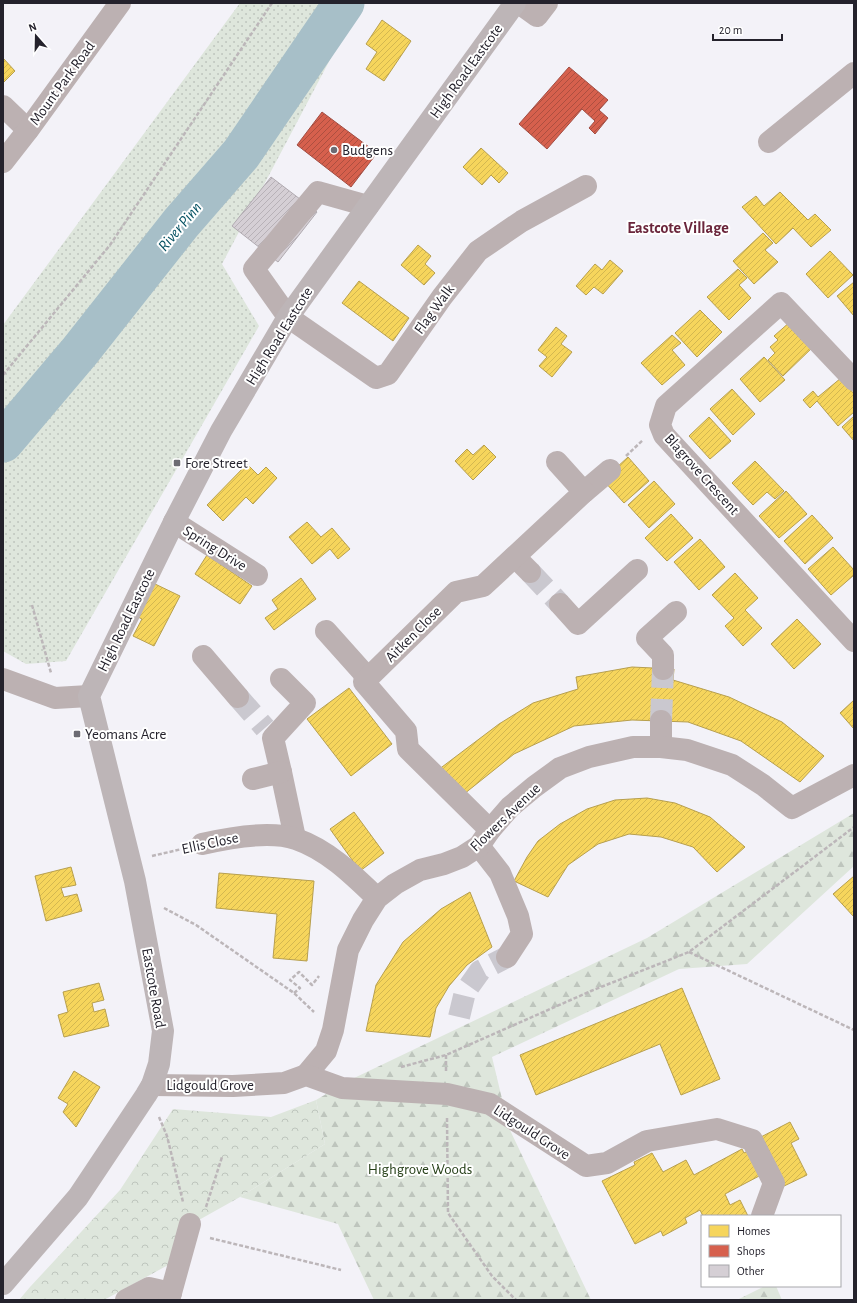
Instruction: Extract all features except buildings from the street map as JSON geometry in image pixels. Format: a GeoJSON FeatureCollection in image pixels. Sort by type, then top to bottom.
{"type":"FeatureCollection","features":[{"type":"Feature","properties":{"kind":"main road","name":"High Road Eastcote"},"geometry":{"type":"LineString","coordinates":[[89,696],[174,522],[221,431],[288,317],[515,3]]}},
{"type":"Feature","properties":{"kind":"main road","name":"Eastcote Road"},"geometry":{"type":"LineString","coordinates":[[3,1284],[78,1197],[150,1088],[159,1064],[163,1031],[133,874],[89,696]]}},
{"type":"Feature","properties":{"kind":"street","name":"Mount Park Road"},"geometry":{"type":"LineString","coordinates":[[3,162],[120,3]]}},
{"type":"Feature","properties":{"kind":"street"},"geometry":{"type":"LineString","coordinates":[[519,3],[537,16],[547,3]]}},
{"type":"Feature","properties":{"kind":"street"},"geometry":{"type":"LineString","coordinates":[[769,142],[854,73]]}},
{"type":"Feature","properties":{"kind":"street"},"geometry":{"type":"LineString","coordinates":[[3,106],[28,130]]}},
{"type":"Feature","properties":{"kind":"street","name":"Flag Walk"},"geometry":{"type":"LineString","coordinates":[[288,317],[376,378],[388,374],[442,297],[478,251],[522,221],[586,186]]}},
{"type":"Feature","properties":{"kind":"street"},"geometry":{"type":"LineString","coordinates":[[288,317],[254,269],[318,192],[368,206]]}},
{"type":"Feature","properties":{"kind":"street","name":"Blagrove Crescent"},"geometry":{"type":"LineString","coordinates":[[854,380],[781,303],[666,406],[660,425],[664,435],[854,641]]}},
{"type":"Feature","properties":{"kind":"street"},"geometry":{"type":"LineString","coordinates":[[558,462],[584,492]]}},
{"type":"Feature","properties":{"kind":"street","name":"Aitken Close"},"geometry":{"type":"LineString","coordinates":[[368,678],[456,592],[483,586],[584,492],[610,470]]}},
{"type":"Feature","properties":{"kind":"street","name":"Spring Drive"},"geometry":{"type":"LineString","coordinates":[[174,522],[257,575]]}},
{"type":"Feature","properties":{"kind":"street"},"geometry":{"type":"LineString","coordinates":[[515,557],[530,572]]}},
{"type":"Feature","properties":{"kind":"street"},"geometry":{"type":"LineString","coordinates":[[560,604],[578,624],[637,570]]}},
{"type":"Feature","properties":{"kind":"street"},"geometry":{"type":"LineString","coordinates":[[663,669],[663,655],[647,638],[676,612]]}},
{"type":"Feature","properties":{"kind":"street"},"geometry":{"type":"LineString","coordinates":[[326,631],[368,678],[364,682],[406,731],[408,750],[484,838],[518,916],[522,934],[507,957]]}},
{"type":"Feature","properties":{"kind":"street"},"geometry":{"type":"LineString","coordinates":[[203,656],[238,697]]}},
{"type":"Feature","properties":{"kind":"street"},"geometry":{"type":"LineString","coordinates":[[3,679],[55,698],[89,696]]}},
{"type":"Feature","properties":{"kind":"street"},"geometry":{"type":"LineString","coordinates":[[281,679],[304,704],[269,733],[281,772],[295,838]]}},
{"type":"Feature","properties":{"kind":"street"},"geometry":{"type":"LineString","coordinates":[[661,721],[661,746]]}},
{"type":"Feature","properties":{"kind":"street","name":"Flowers Avenue"},"geometry":{"type":"LineString","coordinates":[[306,1075],[326,1051],[333,1030],[348,950],[363,920],[377,898],[395,884],[420,870],[444,864],[462,857],[484,838],[510,807],[560,768],[589,757],[633,747],[661,746],[687,750],[732,764],[763,785],[792,808],[854,775]]}},
{"type":"Feature","properties":{"kind":"street"},"geometry":{"type":"LineString","coordinates":[[253,779],[281,772]]}},
{"type":"Feature","properties":{"kind":"street","name":"Ellis Close"},"geometry":{"type":"LineString","coordinates":[[202,844],[246,836],[273,835],[295,838],[329,856],[377,898]]}},
{"type":"Feature","properties":{"kind":"street","name":"Lidgould Grove"},"geometry":{"type":"LineString","coordinates":[[150,1088],[284,1083],[306,1075],[342,1088],[447,1094],[490,1104],[586,1166],[607,1163],[647,1141],[717,1129],[752,1140],[774,1183],[762,1215]]}},
{"type":"Feature","properties":{"kind":"street"},"geometry":{"type":"LineString","coordinates":[[126,1300],[149,1288],[170,1297],[189,1228]]}},
{"type":"Feature","properties":{"kind":"path"},"geometry":{"type":"LineString","coordinates":[[3,375],[110,245],[272,3]]}},
{"type":"Feature","properties":{"kind":"path"},"geometry":{"type":"LineString","coordinates":[[610,470],[660,425]]}},
{"type":"Feature","properties":{"kind":"path"},"geometry":{"type":"LineString","coordinates":[[32,605],[52,676]]}},
{"type":"Feature","properties":{"kind":"path"},"geometry":{"type":"LineString","coordinates":[[394,1068],[446,1055],[591,991],[689,952],[854,827]]}},
{"type":"Feature","properties":{"kind":"path","name":"Ellis Close"},"geometry":{"type":"LineString","coordinates":[[146,858],[202,844]]}},
{"type":"Feature","properties":{"kind":"path"},"geometry":{"type":"LineString","coordinates":[[161,902],[163,908],[196,925],[294,993],[333,1030]]}},
{"type":"Feature","properties":{"kind":"path"},"geometry":{"type":"LineString","coordinates":[[689,952],[854,1030]]}},
{"type":"Feature","properties":{"kind":"path"},"geometry":{"type":"LineString","coordinates":[[294,993],[300,988],[290,980],[299,972],[312,985],[322,973],[343,974]]}},
{"type":"Feature","properties":{"kind":"path"},"geometry":{"type":"LineString","coordinates":[[150,1088],[167,1136],[189,1228]]}},
{"type":"Feature","properties":{"kind":"path"},"geometry":{"type":"LineString","coordinates":[[447,1094],[448,1212],[492,1276],[516,1300]]}},
{"type":"Feature","properties":{"kind":"path"},"geometry":{"type":"LineString","coordinates":[[189,1228],[206,1207],[222,1157]]}},
{"type":"Feature","properties":{"kind":"path"},"geometry":{"type":"LineString","coordinates":[[189,1228],[342,1270]]}},
{"type":"Feature","properties":{"kind":"green space"},"geometry":{"type":"Polygon","coordinates":[[[240,3],[360,3],[222,264],[259,326],[66,661],[26,664],[3,651],[3,325],[240,3]]]}},
{"type":"Feature","properties":{"kind":"green space","name":"Highgrove Woods"},"geometry":{"type":"Polygon","coordinates":[[[854,813],[854,866],[747,964],[679,969],[492,1057],[509,1128],[591,1300],[374,1300],[338,1224],[240,1197],[325,1144],[316,1100],[350,1080],[647,938],[854,813]]]}},
{"type":"Feature","properties":{"kind":"green space"},"geometry":{"type":"Polygon","coordinates":[[[316,1100],[325,1144],[240,1197],[181,1230],[170,1264],[104,1300],[19,1300],[120,1190],[173,1109],[271,1117],[316,1100]]]}},
{"type":"Feature","properties":{"kind":"green space"},"geometry":{"type":"Polygon","coordinates":[[[763,1287],[776,1287],[782,1300],[737,1300],[763,1287]]]}},
{"type":"Feature","properties":{"kind":"waterway","name":"River Pinn"},"geometry":{"type":"LineString","coordinates":[[3,442],[80,351],[181,223],[241,154],[344,3]]}},
{"type":"Feature","properties":{"kind":"tunnel"},"geometry":{"type":"LineString","coordinates":[[530,572],[560,604]]}},
{"type":"Feature","properties":{"kind":"tunnel"},"geometry":{"type":"LineString","coordinates":[[661,721],[663,669]]}},
{"type":"Feature","properties":{"kind":"tunnel"},"geometry":{"type":"LineString","coordinates":[[238,697],[265,728]]}},
{"type":"Feature","properties":{"kind":"tunnel"},"geometry":{"type":"LineString","coordinates":[[459,1017],[465,992],[480,971],[507,957]]}},
{"type":"Feature","properties":{"kind":"place","name":"Budgens"},"geometry":{"type":"Point","coordinates":[334,150]}},
{"type":"Feature","properties":{"kind":"place","name":"Fore Street"},"geometry":{"type":"Point","coordinates":[177,463]}},
{"type":"Feature","properties":{"kind":"place","name":"Yeomans Acre"},"geometry":{"type":"Point","coordinates":[77,734]}},
{"type":"Feature","properties":{"kind":"district","name":"Eastcote Village"},"geometry":{"type":"Point","coordinates":[678,227]}}]}
